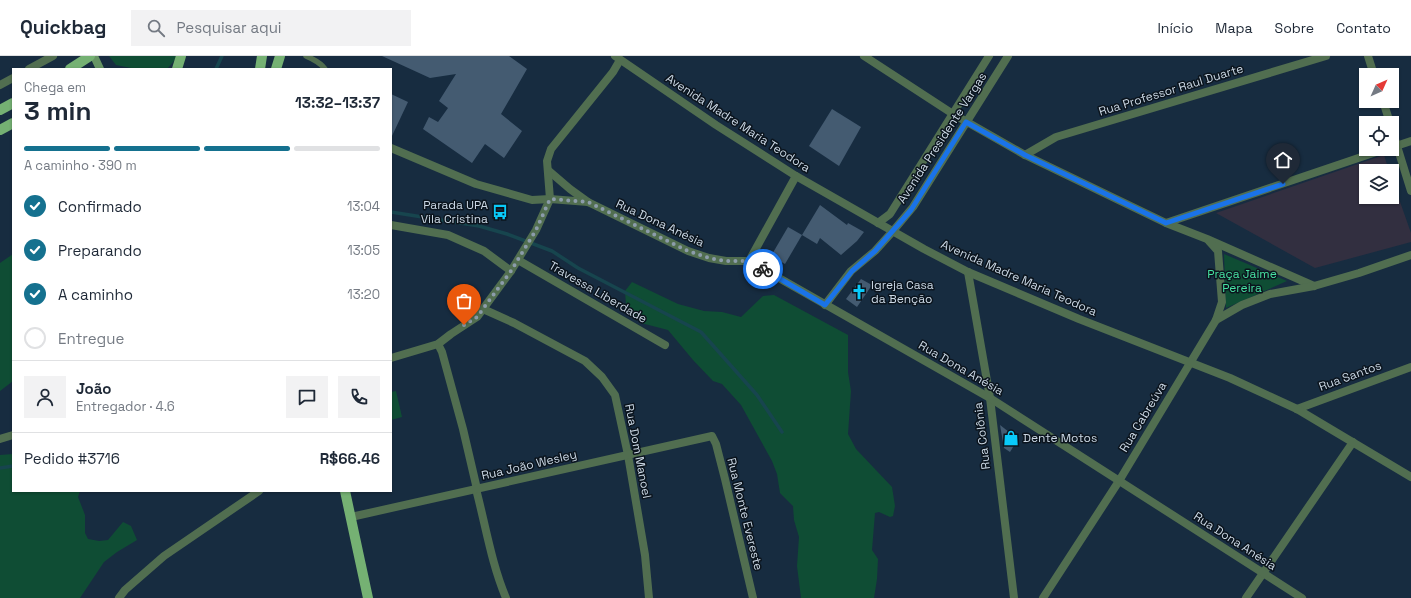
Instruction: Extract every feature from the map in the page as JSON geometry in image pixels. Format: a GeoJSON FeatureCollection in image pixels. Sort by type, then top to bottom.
{"type":"FeatureCollection","features":[{"type":"Feature","properties":{"kind":"main road"},"geometry":{"type":"LineString","coordinates":[[72,68],[90,56]]}},
{"type":"Feature","properties":{"kind":"main road"},"geometry":{"type":"LineString","coordinates":[[94,56],[100,68]]}},
{"type":"Feature","properties":{"kind":"main road"},"geometry":{"type":"LineString","coordinates":[[177,68],[181,56]]}},
{"type":"Feature","properties":{"kind":"main road"},"geometry":{"type":"LineString","coordinates":[[260,68],[262,56]]}},
{"type":"Feature","properties":{"kind":"main road"},"geometry":{"type":"LineString","coordinates":[[276,68],[280,56]]}},
{"type":"Feature","properties":{"kind":"main road"},"geometry":{"type":"LineString","coordinates":[[0,110],[12,104]]}},
{"type":"Feature","properties":{"kind":"main road"},"geometry":{"type":"LineString","coordinates":[[0,130],[12,124]]}},
{"type":"Feature","properties":{"kind":"main road"},"geometry":{"type":"LineString","coordinates":[[346,492],[365,598]]}},
{"type":"Feature","properties":{"kind":"street"},"geometry":{"type":"LineString","coordinates":[[31,68],[53,56]]}},
{"type":"Feature","properties":{"kind":"street"},"geometry":{"type":"LineString","coordinates":[[864,56],[966,122],[1025,155],[1166,223],[1207,239],[1314,286]]}},
{"type":"Feature","properties":{"kind":"street","name":"Avenida Presidente Vargas"},"geometry":{"type":"LineString","coordinates":[[878,223],[890,214],[989,56]]}},
{"type":"Feature","properties":{"kind":"street","name":"Avenida Presidente Vargas"},"geometry":{"type":"LineString","coordinates":[[825,305],[852,271],[875,251],[913,207],[1008,56]]}},
{"type":"Feature","properties":{"kind":"street","name":"Rua Professor Raul Duarte"},"geometry":{"type":"LineString","coordinates":[[1025,155],[1056,138],[1326,56]]}},
{"type":"Feature","properties":{"kind":"street"},"geometry":{"type":"LineString","coordinates":[[1368,56],[1372,68]]}},
{"type":"Feature","properties":{"kind":"street"},"geometry":{"type":"LineString","coordinates":[[392,358],[438,344],[477,317],[523,252],[536,230],[550,199],[548,161],[551,149],[613,72],[618,58]]}},
{"type":"Feature","properties":{"kind":"street","name":"Avenida Madre Maria Teodora"},"geometry":{"type":"LineString","coordinates":[[618,58],[796,176],[968,272],[1079,319],[1230,378],[1297,408],[1411,477]]}},
{"type":"Feature","properties":{"kind":"street"},"geometry":{"type":"LineString","coordinates":[[0,85],[12,79]]}},
{"type":"Feature","properties":{"kind":"street"},"geometry":{"type":"LineString","coordinates":[[1399,145],[1411,141]]}},
{"type":"Feature","properties":{"kind":"street","name":"Rua Dona Anésia"},"geometry":{"type":"LineString","coordinates":[[392,148],[476,184],[532,200],[550,199],[588,202]]}},
{"type":"Feature","properties":{"kind":"street"},"geometry":{"type":"LineString","coordinates":[[1166,223],[1365,156]]}},
{"type":"Feature","properties":{"kind":"street"},"geometry":{"type":"LineString","coordinates":[[1398,156],[1411,191]]}},
{"type":"Feature","properties":{"kind":"street","name":"Rua Dona Anésia"},"geometry":{"type":"LineString","coordinates":[[549,171],[588,202],[688,251],[709,258],[726,261],[749,261],[990,398],[1302,598]]}},
{"type":"Feature","properties":{"kind":"street"},"geometry":{"type":"LineString","coordinates":[[749,261],[796,176]]}},
{"type":"Feature","properties":{"kind":"street"},"geometry":{"type":"LineString","coordinates":[[392,225],[448,235],[484,251],[511,271]]}},
{"type":"Feature","properties":{"kind":"street","name":"Rua Cabreúva"},"geometry":{"type":"LineString","coordinates":[[1043,598],[1119,481],[1216,320],[1222,302],[1218,251],[1207,239]]}},
{"type":"Feature","properties":{"kind":"street"},"geometry":{"type":"LineString","coordinates":[[1216,320],[1242,305],[1270,294],[1314,286],[1411,255]]}},
{"type":"Feature","properties":{"kind":"street","name":"Travessa Liberdade"},"geometry":{"type":"LineString","coordinates":[[518,260],[665,345]]}},
{"type":"Feature","properties":{"kind":"street","name":"Rua Colônia"},"geometry":{"type":"LineString","coordinates":[[968,272],[990,398],[1014,598]]}},
{"type":"Feature","properties":{"kind":"street","name":"Rua Dom Manoel"},"geometry":{"type":"LineString","coordinates":[[483,309],[514,323],[585,361],[602,377],[614,395],[628,455],[645,555],[649,598]]}},
{"type":"Feature","properties":{"kind":"street"},"geometry":{"type":"LineString","coordinates":[[438,344],[442,352],[463,429],[477,493],[500,583],[506,598]]}},
{"type":"Feature","properties":{"kind":"street","name":"Rua Santos"},"geometry":{"type":"LineString","coordinates":[[1297,408],[1411,367]]}},
{"type":"Feature","properties":{"kind":"street"},"geometry":{"type":"LineString","coordinates":[[0,439],[12,435]]}},
{"type":"Feature","properties":{"kind":"street","name":"Rua João Wesley"},"geometry":{"type":"LineString","coordinates":[[351,517],[712,436]]}},
{"type":"Feature","properties":{"kind":"street","name":"Rua Monte Evereste"},"geometry":{"type":"LineString","coordinates":[[712,436],[716,444],[725,479],[753,598]]}},
{"type":"Feature","properties":{"kind":"street"},"geometry":{"type":"LineString","coordinates":[[1246,598],[1353,442]]}},
{"type":"Feature","properties":{"kind":"street"},"geometry":{"type":"LineString","coordinates":[[119,598],[125,590],[164,556],[258,492]]}},
{"type":"Feature","properties":{"kind":"lane"},"geometry":{"type":"LineString","coordinates":[[306,56],[316,61],[324,68]]}},
{"type":"Feature","properties":{"kind":"shaded area"},"geometry":{"type":"Polygon","coordinates":[[[1381,156],[1384,156],[1387,164],[1359,164],[1359,204],[1399,204],[1399,199],[1411,233],[1411,242],[1315,268],[1216,213],[1381,156]]]}},
{"type":"Feature","properties":{"kind":"green space"},"geometry":{"type":"Polygon","coordinates":[[[109,56],[176,56],[168,68],[131,68],[116,65],[109,56]]]}},
{"type":"Feature","properties":{"kind":"green space","name":"Praça Jaime Pereira"},"geometry":{"type":"Polygon","coordinates":[[[1224,254],[1287,281],[1226,308],[1224,254]]]}},
{"type":"Feature","properties":{"kind":"green space"},"geometry":{"type":"Polygon","coordinates":[[[12,255],[12,382],[0,391],[0,263],[12,255]]]}},
{"type":"Feature","properties":{"kind":"green space"},"geometry":{"type":"Polygon","coordinates":[[[632,282],[678,304],[704,311],[722,312],[741,317],[763,296],[774,295],[848,335],[848,372],[851,391],[848,434],[856,449],[892,487],[895,506],[893,516],[890,517],[879,512],[875,513],[872,550],[878,559],[874,598],[801,598],[797,566],[799,537],[794,520],[793,506],[780,493],[777,474],[772,461],[741,405],[722,384],[713,381],[668,330],[641,323],[626,305],[625,291],[632,282]]]}},
{"type":"Feature","properties":{"kind":"green space"},"geometry":{"type":"Polygon","coordinates":[[[396,391],[402,417],[392,420],[392,392],[396,391]]]}},
{"type":"Feature","properties":{"kind":"green space"},"geometry":{"type":"Polygon","coordinates":[[[12,454],[12,492],[80,492],[78,497],[85,515],[85,533],[88,539],[99,541],[108,540],[123,522],[131,526],[137,540],[104,562],[80,598],[0,598],[0,455],[12,454]]]}},
{"type":"Feature","properties":{"kind":"building"},"geometry":{"type":"Polygon","coordinates":[[[382,56],[509,56],[527,69],[501,114],[522,131],[504,158],[485,144],[472,163],[423,129],[429,117],[438,122],[448,108],[439,101],[456,74],[430,78],[382,56]]]}},
{"type":"Feature","properties":{"kind":"building"},"geometry":{"type":"Polygon","coordinates":[[[392,94],[408,102],[392,136],[392,94]]]}},
{"type":"Feature","properties":{"kind":"building"},"geometry":{"type":"Polygon","coordinates":[[[832,109],[861,127],[839,166],[809,146],[832,109]]]}},
{"type":"Feature","properties":{"kind":"building"},"geometry":{"type":"Polygon","coordinates":[[[820,205],[847,225],[848,223],[864,232],[857,241],[841,255],[820,238],[817,244],[802,235],[820,205]]]}},
{"type":"Feature","properties":{"kind":"building"},"geometry":{"type":"Polygon","coordinates":[[[788,227],[802,235],[785,264],[771,256],[788,227]]]}},
{"type":"Feature","properties":{"kind":"building","name":"Igreja Casa da Benção"},"geometry":{"type":"Polygon","coordinates":[[[861,279],[872,285],[857,307],[846,299],[861,279]]]}},
{"type":"Feature","properties":{"kind":"building"},"geometry":{"type":"Polygon","coordinates":[[[1000,425],[1018,439],[1010,452],[1004,448],[1000,425]]]}},
{"type":"Feature","properties":{"kind":"waterway"},"geometry":{"type":"LineString","coordinates":[[216,68],[222,56]]}},
{"type":"Feature","properties":{"kind":"waterway"},"geometry":{"type":"LineString","coordinates":[[392,212],[479,226],[507,234],[552,251],[578,268],[701,332],[757,395],[782,432]]}},
{"type":"Feature","properties":{"kind":"waterway"},"geometry":{"type":"LineString","coordinates":[[0,468],[12,466]]}},
{"type":"Feature","properties":{"kind":"way so far"},"geometry":{"type":"LineString","coordinates":[[464,325],[477,317],[511,271],[536,230],[550,199],[588,202],[688,251],[709,258],[726,261],[749,261],[763,269]]}},
{"type":"Feature","properties":{"kind":"place","name":"Parada UPA Vila Cristina"},"geometry":{"type":"Point","coordinates":[500,212]}},
{"type":"Feature","properties":{"kind":"place","name":"Igreja Casa da Benção"},"geometry":{"type":"Point","coordinates":[859,292]}},
{"type":"Feature","properties":{"kind":"place","name":"Dente Motos"},"geometry":{"type":"Point","coordinates":[1011,438]}},
{"type":"Feature","properties":{"kind":"route"},"geometry":{"type":"LineString","coordinates":[[763,269],[825,305],[852,271],[875,251],[911,210],[966,122],[1025,155],[1166,223],[1283,184]]}}]}
